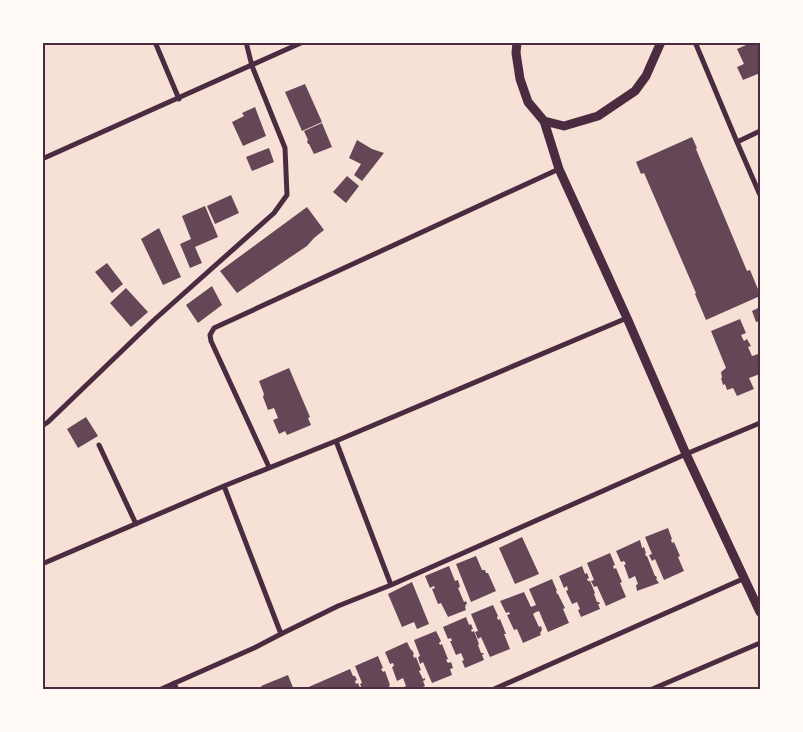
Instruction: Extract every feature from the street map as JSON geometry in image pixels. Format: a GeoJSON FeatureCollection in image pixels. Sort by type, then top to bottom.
{"type":"FeatureCollection","features":[{"type":"Feature","properties":{"kind":"street"},"geometry":{"type":"LineString","coordinates":[[155,42],[180,98]]}},
{"type":"Feature","properties":{"kind":"street"},"geometry":{"type":"LineString","coordinates":[[42,426],[154,320],[274,213],[287,195],[285,148],[252,66],[246,42]]}},
{"type":"Feature","properties":{"kind":"street"},"geometry":{"type":"LineString","coordinates":[[42,159],[303,42]]}},
{"type":"Feature","properties":{"kind":"street"},"geometry":{"type":"LineString","coordinates":[[517,42],[516,53],[520,79],[528,102],[544,121],[559,169],[686,454],[745,578],[758,599],[760,612]]}},
{"type":"Feature","properties":{"kind":"street"},"geometry":{"type":"LineString","coordinates":[[544,121],[564,126],[598,116],[635,91],[646,76],[661,42]]}},
{"type":"Feature","properties":{"kind":"street"},"geometry":{"type":"LineString","coordinates":[[695,42],[760,195]]}},
{"type":"Feature","properties":{"kind":"street"},"geometry":{"type":"LineString","coordinates":[[737,142],[760,131]]}},
{"type":"Feature","properties":{"kind":"street"},"geometry":{"type":"LineString","coordinates":[[269,467],[211,341],[210,335],[214,328],[559,169]]}},
{"type":"Feature","properties":{"kind":"street"},"geometry":{"type":"LineString","coordinates":[[42,317],[42,331]]}},
{"type":"Feature","properties":{"kind":"street"},"geometry":{"type":"LineString","coordinates":[[42,564],[627,318]]}},
{"type":"Feature","properties":{"kind":"street"},"geometry":{"type":"LineString","coordinates":[[159,690],[254,648],[338,606],[391,585],[760,423]]}},
{"type":"Feature","properties":{"kind":"street"},"geometry":{"type":"LineString","coordinates":[[336,441],[391,585]]}},
{"type":"Feature","properties":{"kind":"street"},"geometry":{"type":"LineString","coordinates":[[99,445],[136,524]]}},
{"type":"Feature","properties":{"kind":"street"},"geometry":{"type":"LineString","coordinates":[[224,486],[281,634]]}},
{"type":"Feature","properties":{"kind":"street"},"geometry":{"type":"LineString","coordinates":[[492,690],[745,578]]}},
{"type":"Feature","properties":{"kind":"street"},"geometry":{"type":"LineString","coordinates":[[650,690],[760,643]]}},
{"type":"Feature","properties":{"kind":"street"},"geometry":{"type":"LineString","coordinates":[[174,683],[177,690]]}},
{"type":"Feature","properties":{"kind":"building"},"geometry":{"type":"Polygon","coordinates":[[[753,42],[760,42],[760,73],[743,80],[737,67],[744,64],[737,49],[753,42]]]}},
{"type":"Feature","properties":{"kind":"building"},"geometry":{"type":"Polygon","coordinates":[[[305,84],[322,122],[302,131],[285,92],[305,84]]]}},
{"type":"Feature","properties":{"kind":"building"},"geometry":{"type":"Polygon","coordinates":[[[255,107],[266,136],[243,146],[232,122],[244,116],[242,113],[255,107]]]}},
{"type":"Feature","properties":{"kind":"building"},"geometry":{"type":"Polygon","coordinates":[[[322,123],[332,147],[314,154],[308,144],[304,131],[322,123]]]}},
{"type":"Feature","properties":{"kind":"building"},"geometry":{"type":"Polygon","coordinates":[[[692,137],[747,271],[750,270],[760,294],[760,296],[706,320],[644,173],[641,174],[636,162],[692,137]]]}},
{"type":"Feature","properties":{"kind":"building"},"geometry":{"type":"Polygon","coordinates":[[[357,140],[372,149],[384,153],[362,181],[354,175],[361,164],[349,158],[357,140]]]}},
{"type":"Feature","properties":{"kind":"building"},"geometry":{"type":"Polygon","coordinates":[[[269,148],[274,162],[252,171],[246,157],[269,148]]]}},
{"type":"Feature","properties":{"kind":"building"},"geometry":{"type":"Polygon","coordinates":[[[347,176],[359,186],[346,203],[333,192],[347,176]]]}},
{"type":"Feature","properties":{"kind":"building"},"geometry":{"type":"Polygon","coordinates":[[[231,195],[239,213],[215,224],[207,206],[231,195]]]}},
{"type":"Feature","properties":{"kind":"building"},"geometry":{"type":"Polygon","coordinates":[[[205,206],[218,237],[195,247],[202,263],[190,268],[180,244],[191,239],[182,216],[205,206]]]}},
{"type":"Feature","properties":{"kind":"building"},"geometry":{"type":"Polygon","coordinates":[[[307,207],[324,230],[307,246],[237,293],[220,271],[307,207]]]}},
{"type":"Feature","properties":{"kind":"building"},"geometry":{"type":"Polygon","coordinates":[[[159,228],[181,277],[163,285],[141,239],[159,228]]]}},
{"type":"Feature","properties":{"kind":"building"},"geometry":{"type":"Polygon","coordinates":[[[107,263],[123,284],[112,293],[95,272],[107,263]]]}},
{"type":"Feature","properties":{"kind":"building"},"geometry":{"type":"Polygon","coordinates":[[[212,286],[222,305],[198,323],[186,305],[212,286]]]}},
{"type":"Feature","properties":{"kind":"building"},"geometry":{"type":"Polygon","coordinates":[[[126,288],[148,312],[131,327],[110,303],[126,288]]]}},
{"type":"Feature","properties":{"kind":"building"},"geometry":{"type":"Polygon","coordinates":[[[760,307],[760,325],[759,321],[756,322],[752,311],[760,307]]]}},
{"type":"Feature","properties":{"kind":"building"},"geometry":{"type":"Polygon","coordinates":[[[740,319],[746,333],[741,335],[744,341],[747,339],[751,346],[748,347],[752,356],[758,354],[760,357],[760,374],[749,378],[754,389],[737,396],[733,388],[727,390],[725,384],[723,385],[721,372],[726,368],[711,331],[740,319]]]}},
{"type":"Feature","properties":{"kind":"building"},"geometry":{"type":"Polygon","coordinates":[[[289,368],[310,417],[308,418],[311,425],[287,435],[285,431],[279,434],[273,420],[278,418],[274,408],[268,410],[259,381],[289,368]]]}},
{"type":"Feature","properties":{"kind":"building"},"geometry":{"type":"Polygon","coordinates":[[[86,417],[98,436],[78,448],[67,429],[86,417]]]}},
{"type":"Feature","properties":{"kind":"building"},"geometry":{"type":"Polygon","coordinates":[[[668,528],[684,571],[664,580],[655,559],[652,561],[649,555],[652,554],[645,537],[668,528]]]}},
{"type":"Feature","properties":{"kind":"building"},"geometry":{"type":"Polygon","coordinates":[[[522,537],[539,574],[515,584],[499,548],[522,537]]]}},
{"type":"Feature","properties":{"kind":"building"},"geometry":{"type":"Polygon","coordinates":[[[640,540],[659,583],[637,591],[636,585],[638,584],[635,576],[629,579],[624,565],[626,564],[624,561],[621,562],[616,551],[640,540]]]}},
{"type":"Feature","properties":{"kind":"building"},"geometry":{"type":"Polygon","coordinates":[[[610,553],[615,565],[613,566],[614,569],[616,568],[626,597],[606,606],[597,586],[594,587],[591,581],[594,580],[587,563],[610,553]]]}},
{"type":"Feature","properties":{"kind":"building"},"geometry":{"type":"Polygon","coordinates":[[[476,556],[482,570],[488,573],[496,591],[471,602],[456,564],[476,556]]]}},
{"type":"Feature","properties":{"kind":"building"},"geometry":{"type":"Polygon","coordinates":[[[449,566],[455,581],[458,580],[460,587],[458,588],[464,602],[466,601],[467,604],[465,605],[466,610],[448,617],[441,603],[438,604],[432,589],[435,588],[434,586],[430,588],[425,576],[449,566]]]}},
{"type":"Feature","properties":{"kind":"building"},"geometry":{"type":"Polygon","coordinates":[[[582,566],[585,574],[587,573],[589,578],[587,579],[590,581],[597,602],[600,604],[598,604],[600,609],[581,617],[577,602],[572,604],[566,591],[568,590],[567,586],[564,588],[559,576],[582,566]]]}},
{"type":"Feature","properties":{"kind":"building"},"geometry":{"type":"Polygon","coordinates":[[[552,579],[557,594],[565,608],[563,609],[569,623],[548,632],[539,611],[536,612],[533,614],[539,627],[541,626],[541,635],[523,643],[517,629],[514,630],[507,615],[510,614],[509,612],[506,613],[500,601],[524,592],[531,607],[536,605],[529,589],[552,579]]]}},
{"type":"Feature","properties":{"kind":"building"},"geometry":{"type":"Polygon","coordinates":[[[412,582],[429,624],[417,629],[414,622],[402,627],[388,594],[412,582]]]}},
{"type":"Feature","properties":{"kind":"building"},"geometry":{"type":"Polygon","coordinates":[[[493,605],[498,620],[500,619],[506,634],[504,634],[510,649],[490,657],[481,637],[478,639],[475,632],[478,631],[471,614],[493,605]]]}},
{"type":"Feature","properties":{"kind":"building"},"geometry":{"type":"Polygon","coordinates":[[[466,617],[473,629],[471,630],[472,632],[474,631],[481,653],[484,654],[482,655],[484,660],[465,668],[461,653],[456,655],[450,641],[452,641],[451,638],[448,639],[443,627],[466,617]]]}},
{"type":"Feature","properties":{"kind":"building"},"geometry":{"type":"Polygon","coordinates":[[[436,631],[441,641],[439,643],[440,645],[442,644],[448,659],[446,660],[448,663],[451,662],[453,668],[450,669],[452,675],[432,683],[423,662],[420,664],[418,657],[420,656],[414,640],[436,631]]]}},
{"type":"Feature","properties":{"kind":"building"},"geometry":{"type":"Polygon","coordinates":[[[407,642],[414,654],[414,658],[416,657],[423,679],[425,678],[423,681],[425,686],[417,690],[405,690],[404,687],[406,686],[403,678],[397,681],[392,667],[394,666],[393,663],[390,664],[385,652],[407,642]]]}},
{"type":"Feature","properties":{"kind":"building"},"geometry":{"type":"Polygon","coordinates":[[[378,656],[383,668],[381,669],[383,672],[385,671],[390,685],[390,690],[362,689],[360,684],[362,683],[355,666],[378,656]]]}},
{"type":"Feature","properties":{"kind":"building"},"geometry":{"type":"Polygon","coordinates":[[[350,669],[357,680],[355,681],[356,684],[358,683],[361,690],[304,689],[350,669]]]}},
{"type":"Feature","properties":{"kind":"building"},"geometry":{"type":"Polygon","coordinates":[[[288,675],[294,690],[263,690],[261,686],[288,675]]]}}]}
